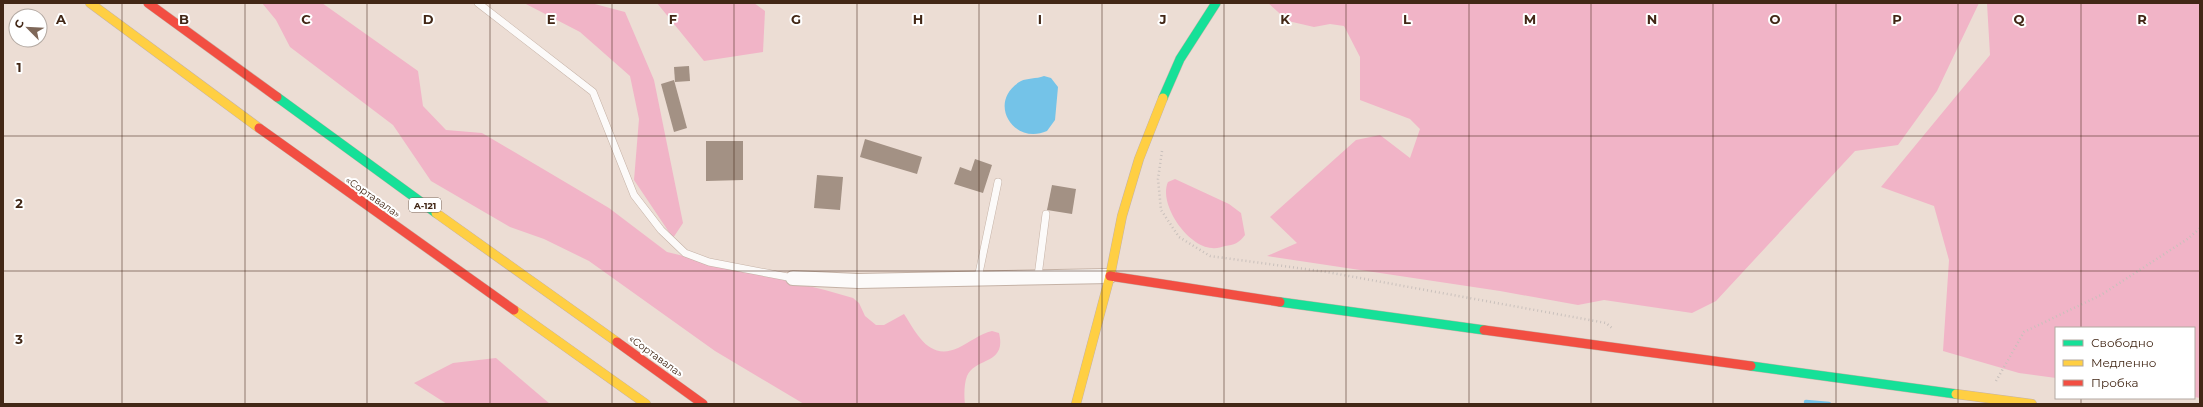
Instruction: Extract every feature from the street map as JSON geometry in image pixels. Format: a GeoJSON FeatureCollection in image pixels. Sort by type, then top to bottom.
{"type":"FeatureCollection","features":[{"type":"Feature","properties":{"kind":"main road","name":"«Сортавала»"},"geometry":{"type":"LineString","coordinates":[[90,3],[314,168],[646,404]]}},
{"type":"Feature","properties":{"kind":"main road","name":"«Сортавала»"},"geometry":{"type":"LineString","coordinates":[[148,3],[331,138],[703,404]]}},
{"type":"Feature","properties":{"kind":"main road"},"geometry":{"type":"LineString","coordinates":[[1076,404],[1110,276],[1122,216],[1154,116],[1180,59],[1216,3]]}},
{"type":"Feature","properties":{"kind":"main road"},"geometry":{"type":"LineString","coordinates":[[1110,276],[1331,309],[2032,404]]}},
{"type":"Feature","properties":{"kind":"main road"},"geometry":{"type":"LineString","coordinates":[[632,394],[641,404]]}},
{"type":"Feature","properties":{"kind":"street"},"geometry":{"type":"LineString","coordinates":[[793,278],[858,281],[1038,276],[1110,276]]}},
{"type":"Feature","properties":{"kind":"lane"},"geometry":{"type":"LineString","coordinates":[[478,3],[593,92],[634,195],[661,230],[685,253],[709,262],[793,278]]}},
{"type":"Feature","properties":{"kind":"lane"},"geometry":{"type":"LineString","coordinates":[[978,278],[998,182]]}},
{"type":"Feature","properties":{"kind":"lane"},"geometry":{"type":"LineString","coordinates":[[1038,276],[1046,214]]}},
{"type":"Feature","properties":{"kind":"path"},"geometry":{"type":"LineString","coordinates":[[1163,149],[1158,179],[1161,210],[1179,237],[1210,256],[1327,272],[1545,311]]}},
{"type":"Feature","properties":{"kind":"path"},"geometry":{"type":"LineString","coordinates":[[1990,399],[1998,375],[2024,332],[2101,295],[2189,238],[2200,228]]}},
{"type":"Feature","properties":{"kind":"shaded area"},"geometry":{"type":"Polygon","coordinates":[[[262,3],[322,3],[418,71],[423,106],[446,130],[482,133],[609,208],[667,252],[853,298],[859,303],[865,316],[876,325],[884,325],[904,314],[919,337],[932,348],[939,351],[948,351],[958,348],[988,332],[992,331],[999,333],[1000,343],[998,351],[994,356],[971,370],[967,376],[964,390],[965,404],[804,404],[715,351],[589,261],[544,239],[510,227],[431,181],[393,125],[290,47],[276,20],[262,3]]]}},
{"type":"Feature","properties":{"kind":"shaded area"},"geometry":{"type":"Polygon","coordinates":[[[524,3],[591,3],[625,12],[654,80],[683,223],[673,238],[634,180],[639,119],[630,76],[580,32],[524,3]]]}},
{"type":"Feature","properties":{"kind":"shaded area"},"geometry":{"type":"Polygon","coordinates":[[[657,3],[754,3],[765,11],[763,52],[704,61],[657,3]]]}},
{"type":"Feature","properties":{"kind":"shaded area"},"geometry":{"type":"Polygon","coordinates":[[[1268,3],[1979,3],[1937,91],[1898,145],[1855,151],[1716,301],[1692,313],[1604,300],[1578,305],[1500,291],[1267,256],[1297,243],[1270,217],[1356,140],[1380,135],[1410,158],[1420,129],[1410,119],[1360,100],[1360,57],[1344,26],[1330,24],[1314,27],[1288,21],[1268,3]]]}},
{"type":"Feature","properties":{"kind":"shaded area"},"geometry":{"type":"Polygon","coordinates":[[[1987,3],[2200,3],[2200,398],[2195,397],[2195,327],[2055,327],[2055,378],[2019,373],[1943,351],[1949,260],[1934,206],[1881,187],[1990,55],[1987,3]]]}},
{"type":"Feature","properties":{"kind":"shaded area"},"geometry":{"type":"Polygon","coordinates":[[[1175,179],[1229,204],[1241,213],[1245,235],[1243,238],[1234,244],[1215,248],[1203,246],[1194,240],[1177,223],[1167,201],[1166,191],[1168,182],[1175,179]]]}},
{"type":"Feature","properties":{"kind":"shaded area"},"geometry":{"type":"Polygon","coordinates":[[[496,358],[550,404],[447,404],[414,383],[453,363],[496,358]]]}},
{"type":"Feature","properties":{"kind":"water"},"geometry":{"type":"Polygon","coordinates":[[[1044,76],[1051,78],[1058,87],[1055,120],[1047,131],[1035,134],[1024,132],[1015,127],[1008,119],[1005,110],[1006,99],[1011,90],[1021,81],[1044,76]]]}},
{"type":"Feature","properties":{"kind":"building"},"geometry":{"type":"Polygon","coordinates":[[[689,66],[690,81],[675,82],[674,67],[689,66]]]}},
{"type":"Feature","properties":{"kind":"building"},"geometry":{"type":"Polygon","coordinates":[[[674,80],[687,128],[674,132],[661,84],[674,80]]]}},
{"type":"Feature","properties":{"kind":"building"},"geometry":{"type":"Polygon","coordinates":[[[865,139],[922,157],[917,174],[860,157],[865,139]]]}},
{"type":"Feature","properties":{"kind":"building"},"geometry":{"type":"Polygon","coordinates":[[[706,141],[743,141],[743,180],[706,181],[706,141]]]}},
{"type":"Feature","properties":{"kind":"building"},"geometry":{"type":"Polygon","coordinates":[[[975,159],[992,165],[983,193],[954,184],[960,167],[971,171],[975,159]]]}},
{"type":"Feature","properties":{"kind":"building"},"geometry":{"type":"Polygon","coordinates":[[[817,175],[843,177],[840,210],[814,208],[817,175]]]}},
{"type":"Feature","properties":{"kind":"building"},"geometry":{"type":"Polygon","coordinates":[[[1052,185],[1076,189],[1072,214],[1047,210],[1052,185]]]}},
{"type":"Feature","properties":{"kind":"waterway"},"geometry":{"type":"LineString","coordinates":[[1806,402],[1829,404]]}},
{"type":"Feature","properties":{"kind":"traffic: fast"},"geometry":{"type":"LineString","coordinates":[[1163,98],[1180,59],[1216,3]]}},
{"type":"Feature","properties":{"kind":"traffic: fast"},"geometry":{"type":"LineString","coordinates":[[277,97],[436,213]]}},
{"type":"Feature","properties":{"kind":"traffic: fast"},"geometry":{"type":"LineString","coordinates":[[1280,302],[1484,330]]}},
{"type":"Feature","properties":{"kind":"traffic: fast"},"geometry":{"type":"LineString","coordinates":[[1751,366],[1956,394]]}},
{"type":"Feature","properties":{"kind":"traffic: slow"},"geometry":{"type":"LineString","coordinates":[[90,3],[259,128]]}},
{"type":"Feature","properties":{"kind":"traffic: slow"},"geometry":{"type":"LineString","coordinates":[[1076,404],[1110,276],[1122,216],[1139,159],[1163,98]]}},
{"type":"Feature","properties":{"kind":"traffic: slow"},"geometry":{"type":"LineString","coordinates":[[436,213],[617,342]]}},
{"type":"Feature","properties":{"kind":"traffic: slow"},"geometry":{"type":"LineString","coordinates":[[514,310],[646,404]]}},
{"type":"Feature","properties":{"kind":"traffic: slow"},"geometry":{"type":"LineString","coordinates":[[1956,394],[2032,404]]}},
{"type":"Feature","properties":{"kind":"traffic: jam"},"geometry":{"type":"LineString","coordinates":[[148,3],[277,97]]}},
{"type":"Feature","properties":{"kind":"traffic: jam"},"geometry":{"type":"LineString","coordinates":[[259,128],[514,310]]}},
{"type":"Feature","properties":{"kind":"traffic: jam"},"geometry":{"type":"LineString","coordinates":[[1110,276],[1280,302]]}},
{"type":"Feature","properties":{"kind":"traffic: jam"},"geometry":{"type":"LineString","coordinates":[[1484,330],[1751,366]]}},
{"type":"Feature","properties":{"kind":"traffic: jam"},"geometry":{"type":"LineString","coordinates":[[617,342],[703,404]]}}]}
